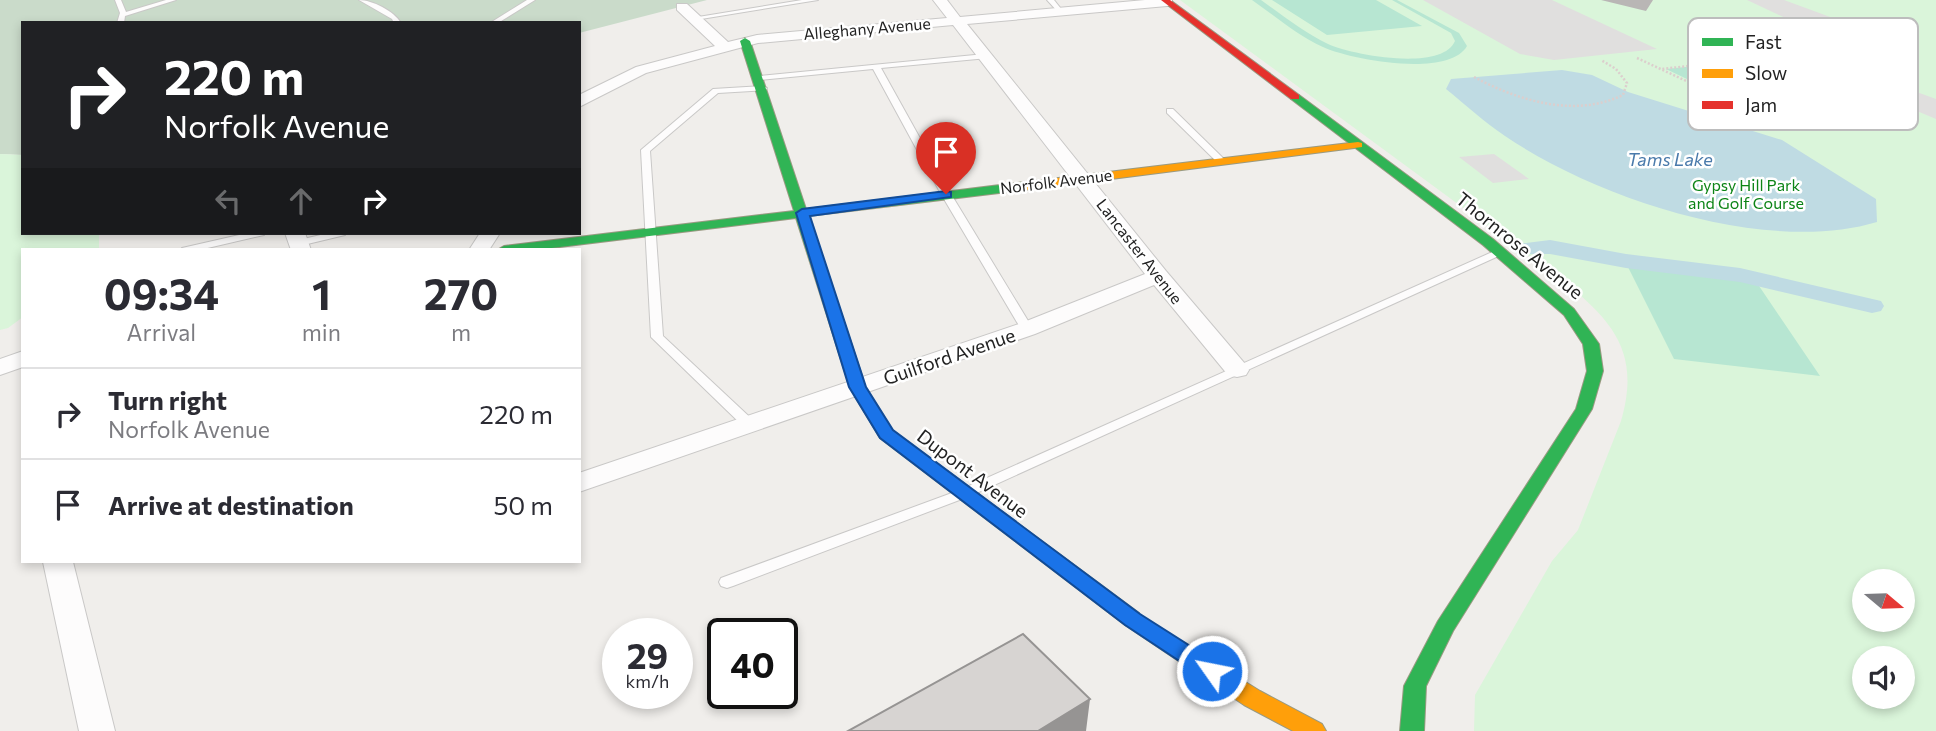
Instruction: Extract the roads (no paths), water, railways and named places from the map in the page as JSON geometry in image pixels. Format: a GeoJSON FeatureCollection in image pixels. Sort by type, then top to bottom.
{"type":"FeatureCollection","features":[{"type":"Feature","properties":{"kind":"street","name":"Lancaster Avenue"},"geometry":{"type":"LineString","coordinates":[[940,0],[1158,276],[1237,370]]}},
{"type":"Feature","properties":{"kind":"street","name":"Alleghany Avenue"},"geometry":{"type":"LineString","coordinates":[[581,101],[641,71],[745,41],[955,20],[1055,5],[1166,1]]}},
{"type":"Feature","properties":{"kind":"street","name":"Thornrose Avenue"},"geometry":{"type":"LineString","coordinates":[[1166,1],[1499,252],[1575,319],[1591,344],[1595,371],[1578,418],[1445,627],[1415,686],[1412,731]]}},
{"type":"Feature","properties":{"kind":"street"},"geometry":{"type":"LineString","coordinates":[[682,7],[724,46]]}},
{"type":"Feature","properties":{"kind":"street","name":"Dupont Avenue"},"geometry":{"type":"LineString","coordinates":[[745,41],[761,83],[858,387],[886,434],[1133,620],[1252,698],[1314,731]]}},
{"type":"Feature","properties":{"kind":"street","name":"Norfolk Avenue"},"geometry":{"type":"LineString","coordinates":[[520,248],[1358,145]]}},
{"type":"Feature","properties":{"kind":"street","name":"Guilford Avenue"},"geometry":{"type":"LineString","coordinates":[[581,482],[1027,329],[1158,276]]}},
{"type":"Feature","properties":{"kind":"street"},"geometry":{"type":"LineString","coordinates":[[0,368],[21,359]]}},
{"type":"Feature","properties":{"kind":"street"},"geometry":{"type":"LineString","coordinates":[[58,563],[97,731]]}},
{"type":"Feature","properties":{"kind":"lane"},"geometry":{"type":"LineString","coordinates":[[118,0],[121,19],[173,0]]}},
{"type":"Feature","properties":{"kind":"lane"},"geometry":{"type":"LineString","coordinates":[[362,0],[397,21]]}},
{"type":"Feature","properties":{"kind":"lane"},"geometry":{"type":"LineString","coordinates":[[496,21],[532,0]]}},
{"type":"Feature","properties":{"kind":"lane"},"geometry":{"type":"LineString","coordinates":[[695,18],[815,0]]}},
{"type":"Feature","properties":{"kind":"lane"},"geometry":{"type":"LineString","coordinates":[[750,425],[657,337],[645,150],[716,92],[876,67],[985,56]]}},
{"type":"Feature","properties":{"kind":"lane"},"geometry":{"type":"LineString","coordinates":[[876,67],[946,194],[1027,329]]}},
{"type":"Feature","properties":{"kind":"lane"},"geometry":{"type":"LineString","coordinates":[[1170,111],[1222,162]]}},
{"type":"Feature","properties":{"kind":"lane"},"geometry":{"type":"LineString","coordinates":[[195,248],[251,235]]}},
{"type":"Feature","properties":{"kind":"lane"},"geometry":{"type":"LineString","coordinates":[[298,242],[331,235]]}},
{"type":"Feature","properties":{"kind":"lane"},"geometry":{"type":"LineString","coordinates":[[727,582],[965,493],[1499,252]]}},
{"type":"Feature","properties":{"kind":"water","name":"Tams Lake"},"geometry":{"type":"Polygon","coordinates":[[[1562,70],[1592,75],[1628,92],[1688,111],[1688,130],[1750,130],[1782,140],[1876,199],[1877,222],[1833,230],[1786,231],[1735,226],[1635,200],[1587,181],[1543,159],[1497,131],[1446,89],[1451,79],[1562,70]]]}},
{"type":"Feature","properties":{"kind":"waterway"},"geometry":{"type":"LineString","coordinates":[[1525,249],[1550,247],[1626,261],[1740,275],[1872,306]]}},
{"type":"Feature","properties":{"kind":"park label","name":"Gypsy Hill Park and Golf Course"},"geometry":{"type":"Point","coordinates":[1746,193]}}]}
